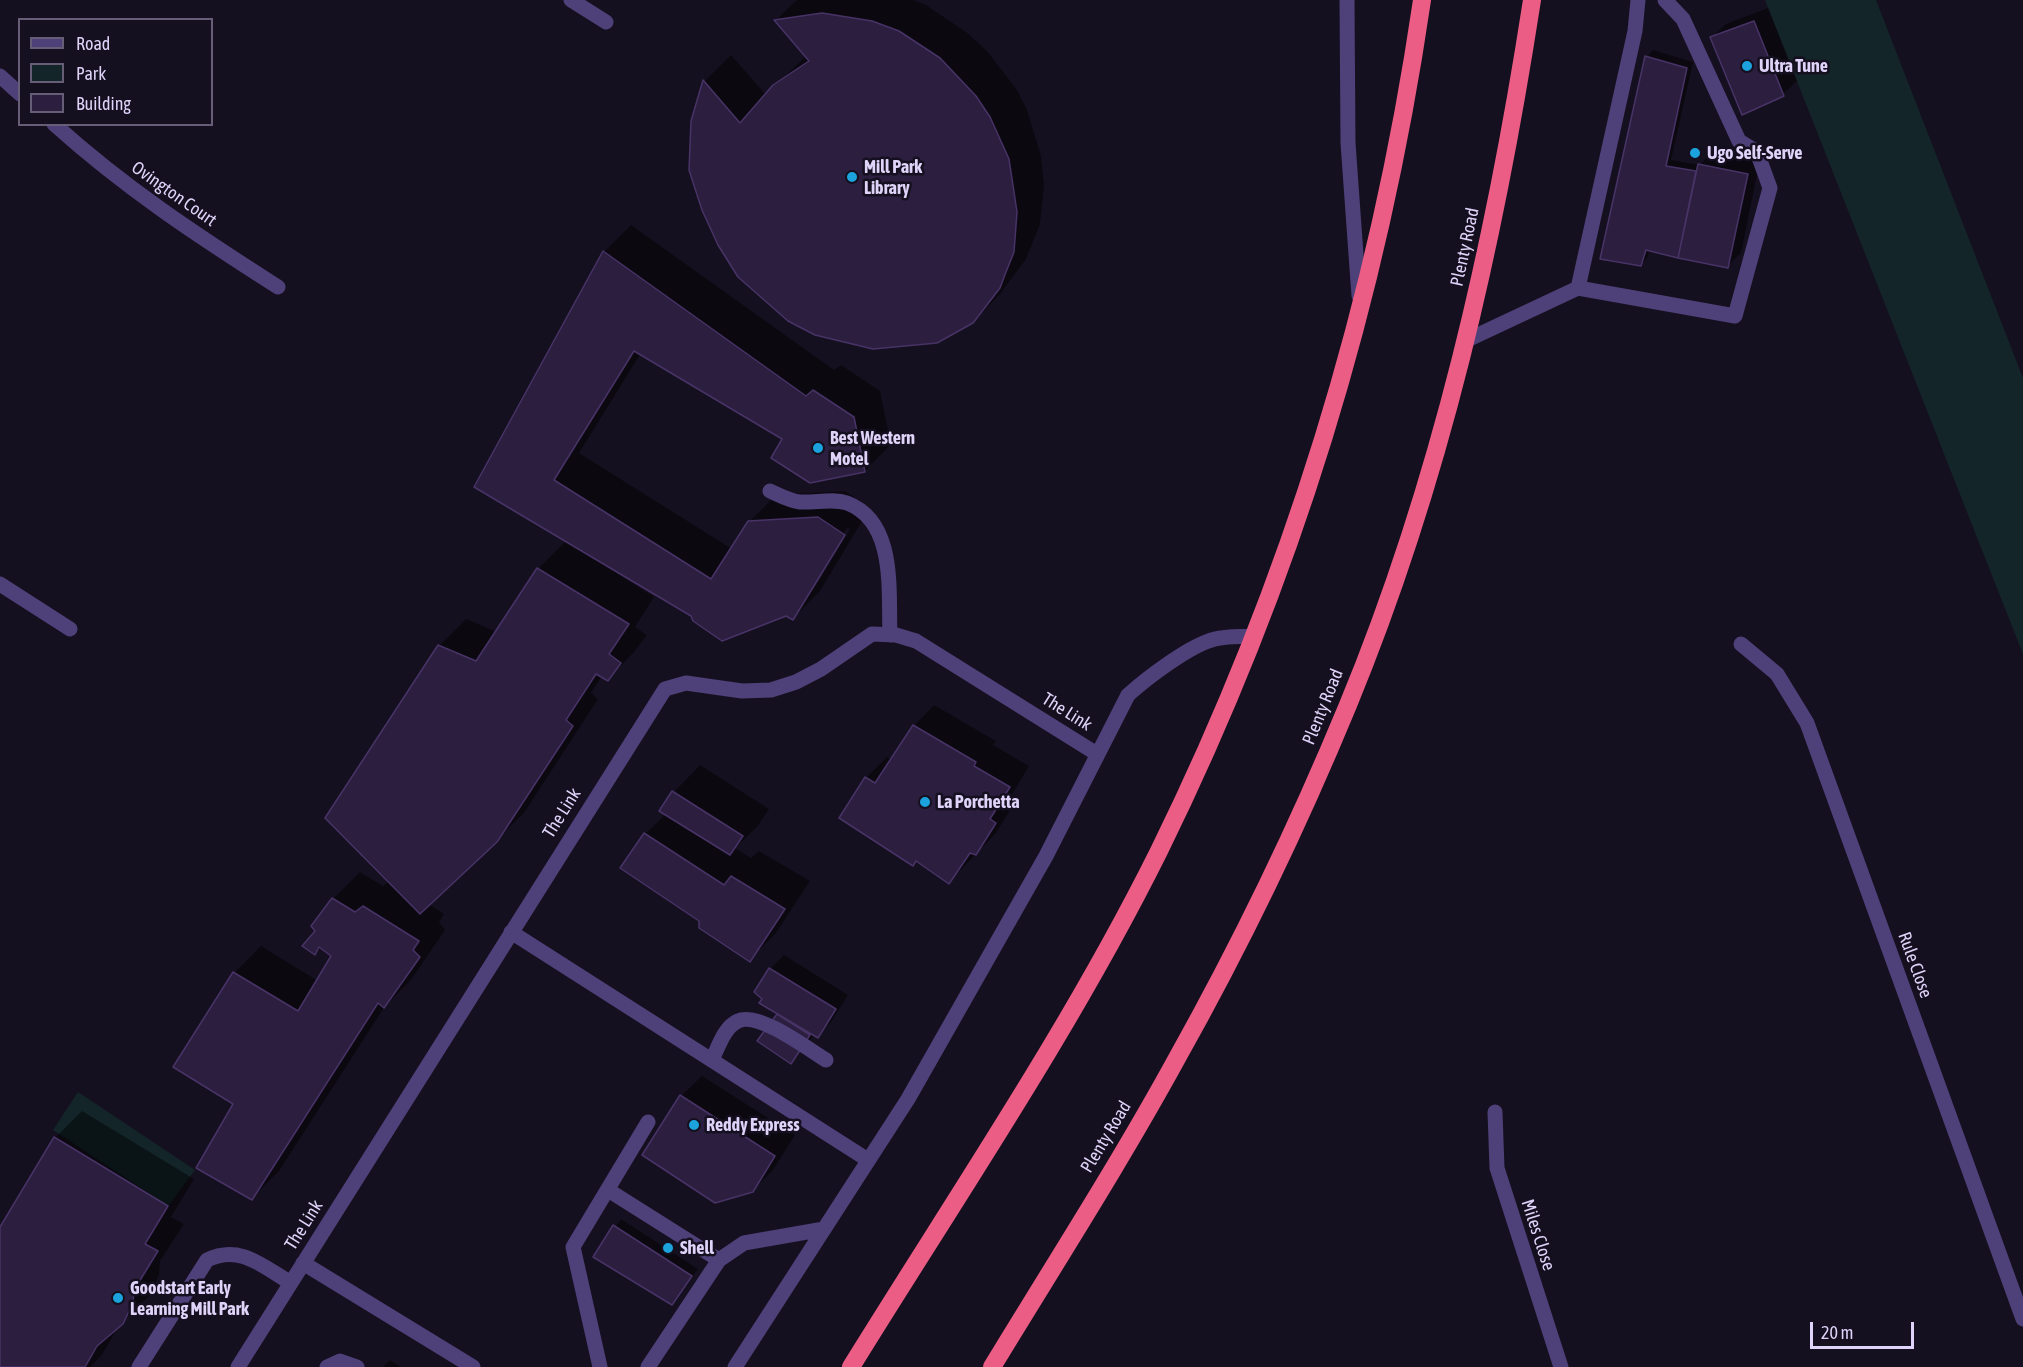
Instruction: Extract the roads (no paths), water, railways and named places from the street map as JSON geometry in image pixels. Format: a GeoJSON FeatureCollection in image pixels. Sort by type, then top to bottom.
{"type":"FeatureCollection","features":[{"type":"Feature","properties":{"kind":"highway"},"geometry":{"type":"LineString","coordinates":[[851,1367],[1035,1072],[1099,962],[1157,854],[1201,763],[1253,636],[1319,452],[1360,311],[1404,121],[1422,0]]}},
{"type":"Feature","properties":{"kind":"highway","name":"Plenty Road"},"geometry":{"type":"LineString","coordinates":[[992,1367],[1176,1061],[1293,829],[1348,703],[1395,579],[1432,464],[1466,341],[1512,132],[1532,0]]}},
{"type":"Feature","properties":{"kind":"street"},"geometry":{"type":"LineString","coordinates":[[571,0],[606,22]]}},
{"type":"Feature","properties":{"kind":"street"},"geometry":{"type":"LineString","coordinates":[[1347,0],[1348,143],[1360,311]]}},
{"type":"Feature","properties":{"kind":"street"},"geometry":{"type":"LineString","coordinates":[[1578,288],[1635,31],[1638,0]]}},
{"type":"Feature","properties":{"kind":"street"},"geometry":{"type":"LineString","coordinates":[[1466,341],[1578,288],[1735,316],[1770,188],[1757,152],[1739,141],[1683,19],[1665,0]]}},
{"type":"Feature","properties":{"kind":"street"},"geometry":{"type":"LineString","coordinates":[[0,76],[18,92]]}},
{"type":"Feature","properties":{"kind":"street","name":"Ovington Court"},"geometry":{"type":"LineString","coordinates":[[56,126],[122,182],[178,223],[278,287]]}},
{"type":"Feature","properties":{"kind":"street"},"geometry":{"type":"LineString","coordinates":[[770,491],[798,502],[846,502],[873,524],[882,539],[886,554],[890,635]]}},
{"type":"Feature","properties":{"kind":"street"},"geometry":{"type":"LineString","coordinates":[[0,584],[70,629]]}},
{"type":"Feature","properties":{"kind":"street","name":"The Link"},"geometry":{"type":"LineString","coordinates":[[238,1367],[665,689],[686,683],[742,692],[771,690],[796,682],[821,669],[872,634],[890,635],[916,641],[1097,754]]}},
{"type":"Feature","properties":{"kind":"street"},"geometry":{"type":"LineString","coordinates":[[735,1367],[908,1099],[1046,856],[1128,695],[1150,675],[1214,639],[1253,636]]}},
{"type":"Feature","properties":{"kind":"street","name":"Rule Close"},"geometry":{"type":"LineString","coordinates":[[1741,644],[1777,674],[1807,723],[2023,1319]]}},
{"type":"Feature","properties":{"kind":"street"},"geometry":{"type":"LineString","coordinates":[[511,932],[868,1161]]}},
{"type":"Feature","properties":{"kind":"street"},"geometry":{"type":"LineString","coordinates":[[712,1060],[731,1027],[737,1021],[751,1019],[768,1025],[826,1060]]}},
{"type":"Feature","properties":{"kind":"street","name":"Miles Close"},"geometry":{"type":"LineString","coordinates":[[1495,1112],[1497,1168],[1561,1367]]}},
{"type":"Feature","properties":{"kind":"street"},"geometry":{"type":"LineString","coordinates":[[600,1367],[573,1247],[648,1122]]}},
{"type":"Feature","properties":{"kind":"street"},"geometry":{"type":"LineString","coordinates":[[608,1190],[719,1260]]}},
{"type":"Feature","properties":{"kind":"street"},"geometry":{"type":"LineString","coordinates":[[648,1367],[719,1260],[744,1243],[824,1229]]}},
{"type":"Feature","properties":{"kind":"street"},"geometry":{"type":"LineString","coordinates":[[139,1367],[207,1260],[220,1254],[236,1253],[291,1282]]}},
{"type":"Feature","properties":{"kind":"street"},"geometry":{"type":"LineString","coordinates":[[303,1263],[473,1367]]}},
{"type":"Feature","properties":{"kind":"street"},"geometry":{"type":"LineString","coordinates":[[327,1367],[340,1361],[357,1367]]}},
{"type":"Feature","properties":{"kind":"place","name":"Ultra Tune"},"geometry":{"type":"Point","coordinates":[1747,66]}},
{"type":"Feature","properties":{"kind":"place","name":"Ugo Self-Serve"},"geometry":{"type":"Point","coordinates":[1695,153]}},
{"type":"Feature","properties":{"kind":"place","name":"Mill Park Library"},"geometry":{"type":"Point","coordinates":[852,177]}},
{"type":"Feature","properties":{"kind":"place","name":"Best Western Motel"},"geometry":{"type":"Point","coordinates":[818,448]}},
{"type":"Feature","properties":{"kind":"place","name":"La Porchetta"},"geometry":{"type":"Point","coordinates":[925,802]}},
{"type":"Feature","properties":{"kind":"place","name":"Reddy Express"},"geometry":{"type":"Point","coordinates":[694,1125]}},
{"type":"Feature","properties":{"kind":"place","name":"Shell"},"geometry":{"type":"Point","coordinates":[668,1248]}},
{"type":"Feature","properties":{"kind":"place","name":"Goodstart Early Learning Mill Park"},"geometry":{"type":"Point","coordinates":[118,1298]}}]}
